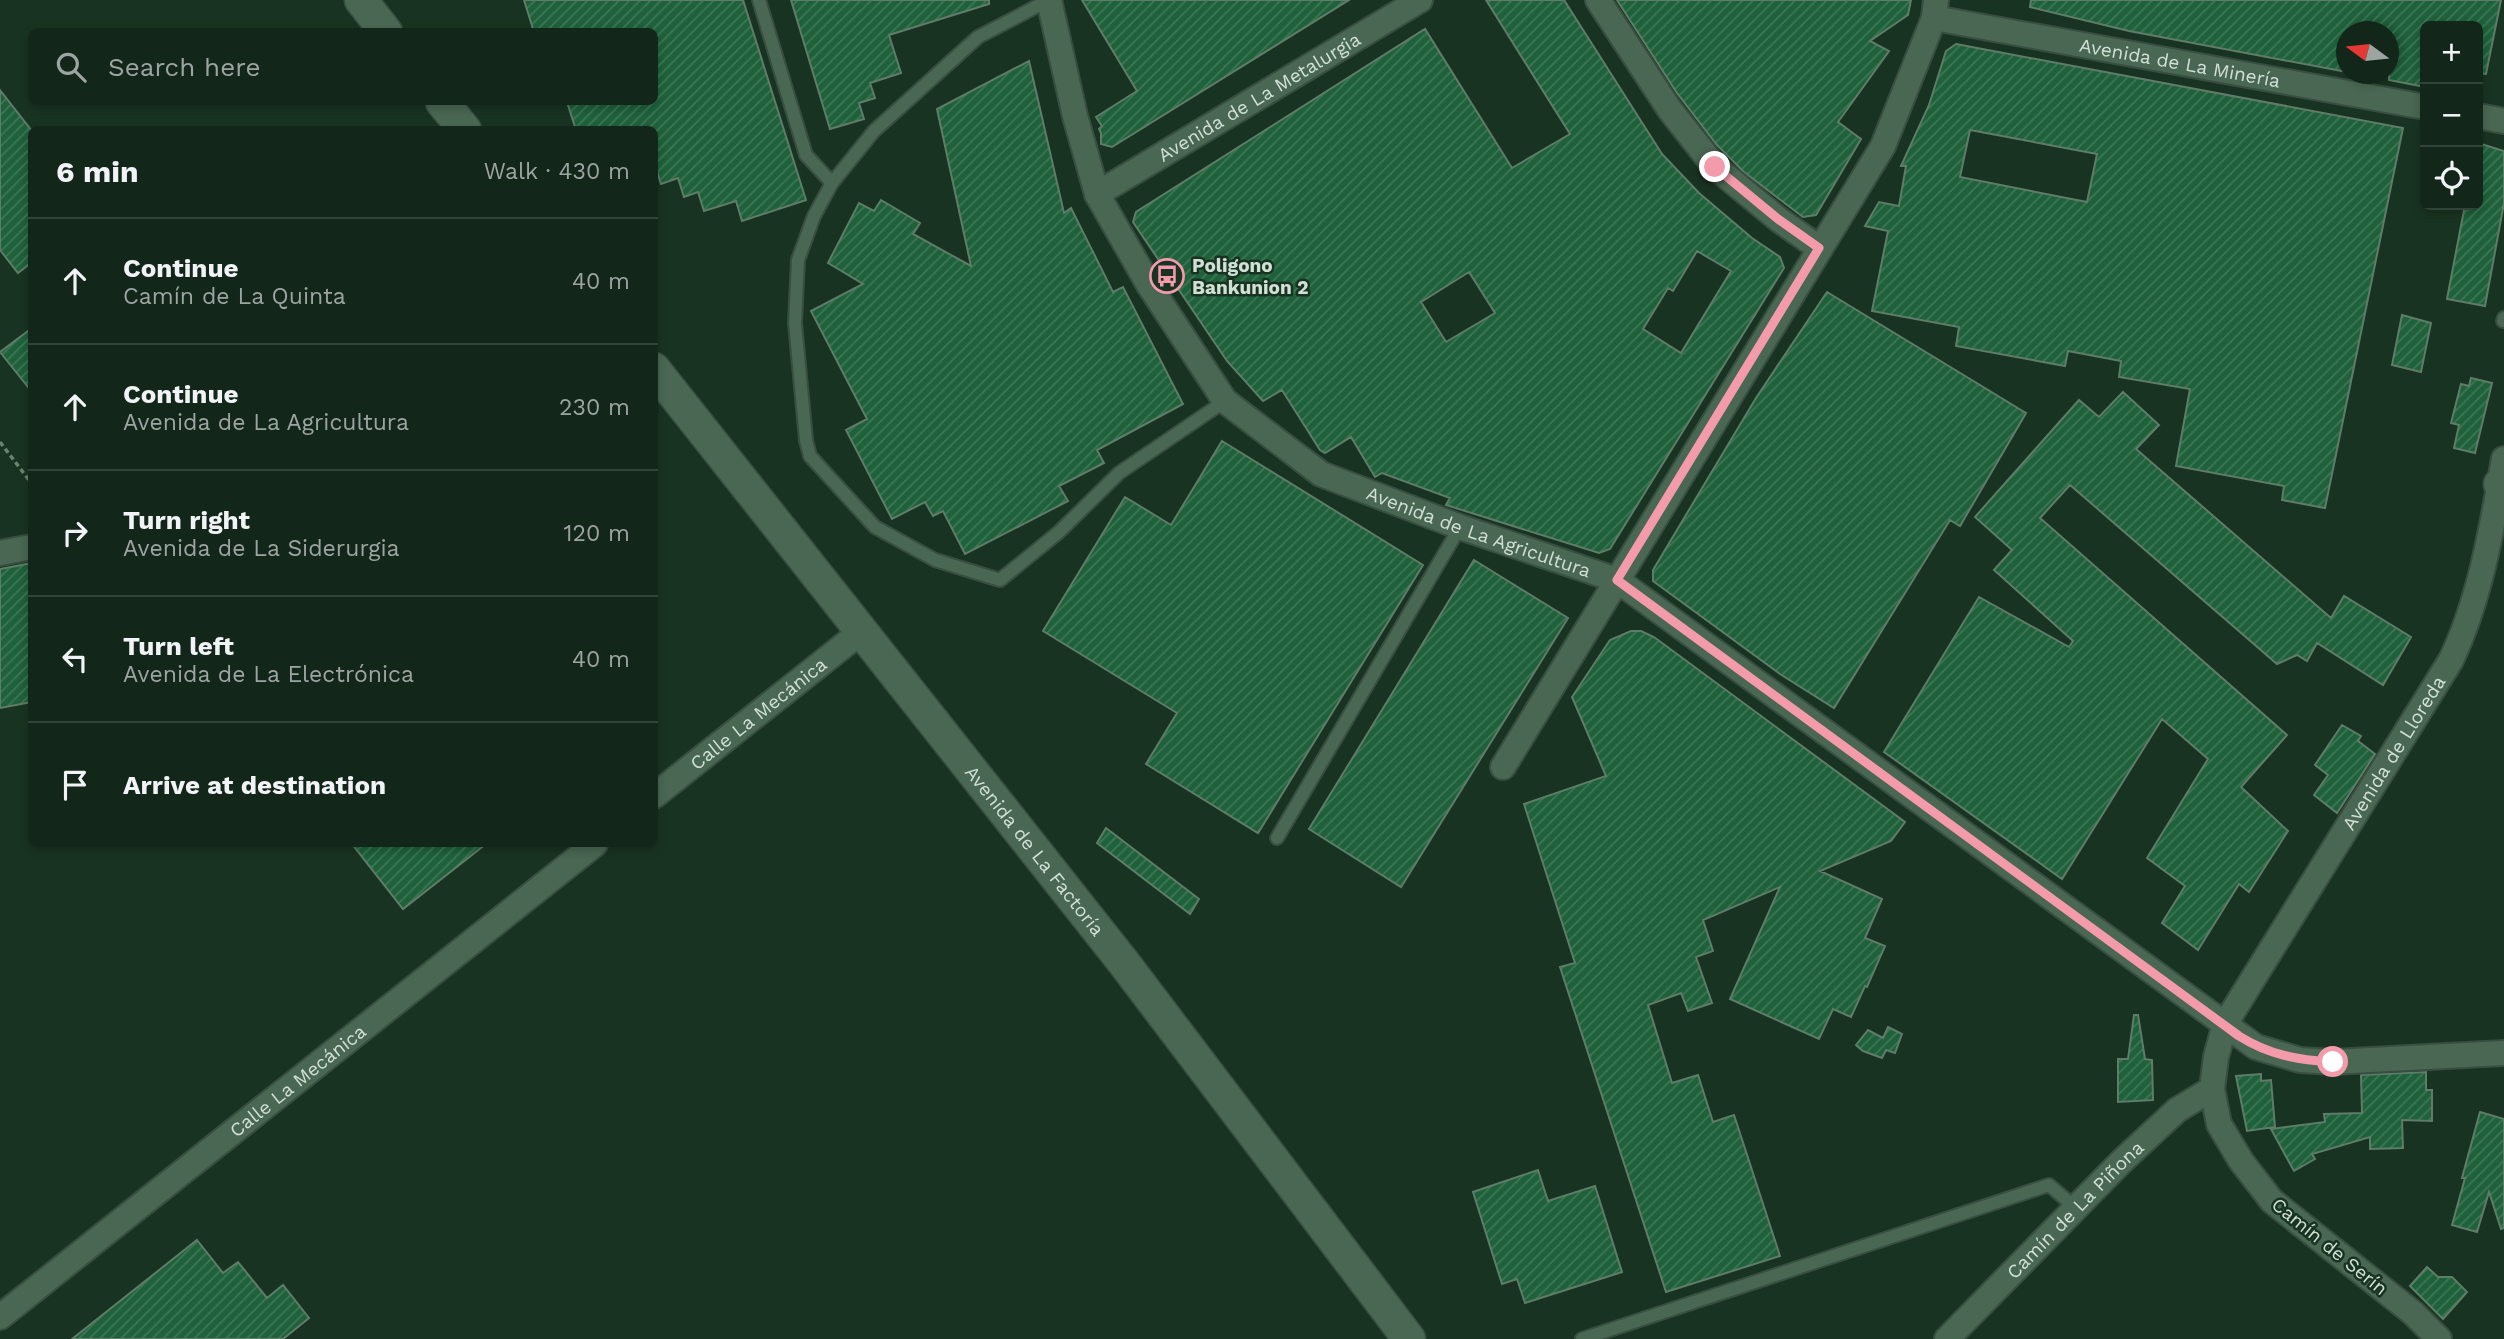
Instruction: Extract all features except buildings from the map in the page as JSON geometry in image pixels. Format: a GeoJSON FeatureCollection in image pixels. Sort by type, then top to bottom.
{"type":"FeatureCollection","features":[{"type":"Feature","properties":{"kind":"street"},"geometry":{"type":"LineString","coordinates":[[360,0],[383,28]]}},
{"type":"Feature","properties":{"kind":"street","name":"Avenida de La Agricultura"},"geometry":{"type":"LineString","coordinates":[[1049,0],[1075,116],[1097,194],[1149,285],[1225,401],[1321,474],[1460,527],[1617,580],[2256,1047],[2300,1060],[2333,1062],[2504,1053]]}},
{"type":"Feature","properties":{"kind":"street","name":"Avenida de La Metalurgia"},"geometry":{"type":"LineString","coordinates":[[1097,194],[1420,0]]}},
{"type":"Feature","properties":{"kind":"street"},"geometry":{"type":"LineString","coordinates":[[1598,0],[1670,110],[1715,167],[1778,219],[1819,248]]}},
{"type":"Feature","properties":{"kind":"street"},"geometry":{"type":"LineString","coordinates":[[1503,767],[1883,146],[1935,9]]}},
{"type":"Feature","properties":{"kind":"street","name":"Avenida de La Minería"},"geometry":{"type":"LineString","coordinates":[[1935,9],[2420,106]]}},
{"type":"Feature","properties":{"kind":"street"},"geometry":{"type":"LineString","coordinates":[[444,105],[462,126]]}},
{"type":"Feature","properties":{"kind":"street"},"geometry":{"type":"LineString","coordinates":[[2483,117],[2504,121]]}},
{"type":"Feature","properties":{"kind":"street","name":"Avenida de La Factoría"},"geometry":{"type":"LineString","coordinates":[[658,374],[1124,963],[1409,1339]]}},
{"type":"Feature","properties":{"kind":"street","name":"Avenida de Lloreda"},"geometry":{"type":"LineString","coordinates":[[2225,1024],[2451,660],[2467,627],[2503,474]]}},
{"type":"Feature","properties":{"kind":"street"},"geometry":{"type":"LineString","coordinates":[[0,553],[28,548]]}},
{"type":"Feature","properties":{"kind":"street","name":"Calle La Mecánica"},"geometry":{"type":"LineString","coordinates":[[658,793],[862,631]]}},
{"type":"Feature","properties":{"kind":"street","name":"Calle La Mecánica"},"geometry":{"type":"LineString","coordinates":[[0,1317],[591,847]]}},
{"type":"Feature","properties":{"kind":"street","name":"Camín de Serín"},"geometry":{"type":"LineString","coordinates":[[2225,1024],[2211,1089],[2219,1124],[2241,1161],[2272,1201],[2413,1313],[2439,1339]]}},
{"type":"Feature","properties":{"kind":"street","name":"Camín de La Piñona"},"geometry":{"type":"LineString","coordinates":[[1947,1339],[2122,1160],[2177,1110],[2211,1089]]}},
{"type":"Feature","properties":{"kind":"lane"},"geometry":{"type":"LineString","coordinates":[[759,0],[806,155],[832,183]]}},
{"type":"Feature","properties":{"kind":"lane"},"geometry":{"type":"LineString","coordinates":[[1049,0],[978,37],[874,131],[832,183],[814,216],[798,260],[794,323],[810,456],[875,527],[935,559],[1000,580],[1059,531],[1119,473],[1225,401]]}},
{"type":"Feature","properties":{"kind":"lane"},"geometry":{"type":"LineString","coordinates":[[1276,838],[1460,527]]}},
{"type":"Feature","properties":{"kind":"lane"},"geometry":{"type":"LineString","coordinates":[[1582,1339],[2049,1185],[2076,1208]]}},
{"type":"Feature","properties":{"kind":"path"},"geometry":{"type":"LineString","coordinates":[[0,442],[28,479]]}},
{"type":"Feature","properties":{"kind":"place","name":"Poligono Bankunion 2"},"geometry":{"type":"Point","coordinates":[1167,276]}},
{"type":"Feature","properties":{"kind":"route"},"geometry":{"type":"LineString","coordinates":[[1715,167],[1778,219],[1819,248],[1617,580],[2239,1036],[2256,1047],[2275,1054],[2300,1060],[2333,1062]]}}]}
